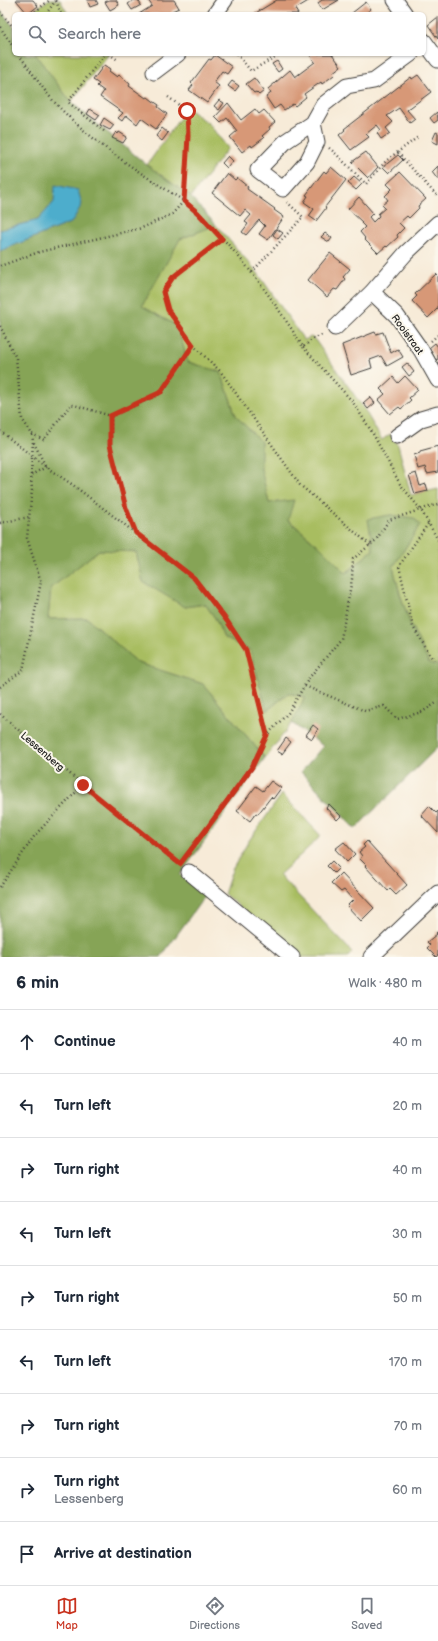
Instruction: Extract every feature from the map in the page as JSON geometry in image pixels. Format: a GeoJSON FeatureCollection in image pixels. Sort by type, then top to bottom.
{"type":"FeatureCollection","features":[{"type":"Feature","properties":{"kind":"street"},"geometry":{"type":"LineString","coordinates":[[216,12],[225,0]]}},
{"type":"Feature","properties":{"kind":"street"},"geometry":{"type":"LineString","coordinates":[[426,44],[438,60]]}},
{"type":"Feature","properties":{"kind":"street"},"geometry":{"type":"LineString","coordinates":[[154,72],[175,56]]}},
{"type":"Feature","properties":{"kind":"street"},"geometry":{"type":"LineString","coordinates":[[313,123],[323,105],[347,86],[374,81],[408,56]]}},
{"type":"Feature","properties":{"kind":"street"},"geometry":{"type":"LineString","coordinates":[[330,331],[372,292],[406,253],[438,223]]}},
{"type":"Feature","properties":{"kind":"street","name":"Rooistraat"},"geometry":{"type":"LineString","coordinates":[[372,292],[397,316],[421,350],[438,380]]}},
{"type":"Feature","properties":{"kind":"street"},"geometry":{"type":"LineString","coordinates":[[396,436],[421,419],[438,414]]}},
{"type":"Feature","properties":{"kind":"street"},"geometry":{"type":"LineString","coordinates":[[184,868],[292,957]]}},
{"type":"Feature","properties":{"kind":"street"},"geometry":{"type":"LineString","coordinates":[[371,957],[438,893]]}},
{"type":"Feature","properties":{"kind":"path"},"geometry":{"type":"LineString","coordinates":[[35,12],[50,0]]}},
{"type":"Feature","properties":{"kind":"path"},"geometry":{"type":"LineString","coordinates":[[47,12],[56,0]]}},
{"type":"Feature","properties":{"kind":"path"},"geometry":{"type":"LineString","coordinates":[[56,0],[60,12]]}},
{"type":"Feature","properties":{"kind":"path"},"geometry":{"type":"LineString","coordinates":[[0,12],[12,26]]}},
{"type":"Feature","properties":{"kind":"path"},"geometry":{"type":"LineString","coordinates":[[0,27],[12,45]]}},
{"type":"Feature","properties":{"kind":"path"},"geometry":{"type":"LineString","coordinates":[[20,56],[58,107],[98,143],[184,201],[198,213],[252,272],[303,347],[352,401],[372,432],[400,484],[421,510],[438,540]]}},
{"type":"Feature","properties":{"kind":"path"},"geometry":{"type":"LineString","coordinates":[[104,56],[68,102],[104,131]]}},
{"type":"Feature","properties":{"kind":"path"},"geometry":{"type":"LineString","coordinates":[[112,56],[118,60]]}},
{"type":"Feature","properties":{"kind":"path"},"geometry":{"type":"LineString","coordinates":[[239,56],[251,71],[277,56]]}},
{"type":"Feature","properties":{"kind":"path"},"geometry":{"type":"LineString","coordinates":[[0,266],[40,252],[142,228],[172,214],[184,201],[188,136],[187,111],[168,97]]}},
{"type":"Feature","properties":{"kind":"path"},"geometry":{"type":"LineString","coordinates":[[329,148],[366,184],[387,160],[418,137]]}},
{"type":"Feature","properties":{"kind":"path"},"geometry":{"type":"LineString","coordinates":[[398,152],[438,197]]}},
{"type":"Feature","properties":{"kind":"path"},"geometry":{"type":"LineString","coordinates":[[252,272],[303,218],[287,201]]}},
{"type":"Feature","properties":{"kind":"path"},"geometry":{"type":"LineString","coordinates":[[222,239],[173,277],[163,292],[168,310],[193,345],[221,372],[300,485],[370,545]]}},
{"type":"Feature","properties":{"kind":"path"},"geometry":{"type":"LineString","coordinates":[[0,326],[16,358],[22,419],[32,434],[32,490],[27,538],[42,582],[23,670],[0,687]]}},
{"type":"Feature","properties":{"kind":"path"},"geometry":{"type":"LineString","coordinates":[[303,347],[313,339],[330,331]]}},
{"type":"Feature","properties":{"kind":"path"},"geometry":{"type":"LineString","coordinates":[[32,434],[44,440],[71,404],[110,416],[161,392],[193,345]]}},
{"type":"Feature","properties":{"kind":"path"},"geometry":{"type":"LineString","coordinates":[[110,416],[110,445],[126,508],[136,533]]}},
{"type":"Feature","properties":{"kind":"path"},"geometry":{"type":"LineString","coordinates":[[0,431],[194,578],[227,621],[246,650],[267,735]]}},
{"type":"Feature","properties":{"kind":"path"},"geometry":{"type":"LineString","coordinates":[[33,441],[46,467]]}},
{"type":"Feature","properties":{"kind":"path"},"geometry":{"type":"LineString","coordinates":[[31,475],[46,467]]}},
{"type":"Feature","properties":{"kind":"path"},"geometry":{"type":"LineString","coordinates":[[184,868],[205,831],[252,767],[267,735],[288,713],[309,678],[341,639],[352,579],[353,559],[376,540],[389,520],[438,504]]}},
{"type":"Feature","properties":{"kind":"path"},"geometry":{"type":"LineString","coordinates":[[0,524],[29,517]]}},
{"type":"Feature","properties":{"kind":"path"},"geometry":{"type":"LineString","coordinates":[[428,524],[399,566],[413,627],[432,658],[438,658]]}},
{"type":"Feature","properties":{"kind":"path"},"geometry":{"type":"LineString","coordinates":[[305,686],[365,711],[384,706],[397,719],[422,712],[438,702]]}},
{"type":"Feature","properties":{"kind":"path","name":"Lessenberg"},"geometry":{"type":"LineString","coordinates":[[0,714],[184,868]]}},
{"type":"Feature","properties":{"kind":"path"},"geometry":{"type":"LineString","coordinates":[[0,887],[35,835],[83,785]]}},
{"type":"Feature","properties":{"kind":"green space"},"geometry":{"type":"Polygon","coordinates":[[[48,0],[60,0],[67,12],[32,12],[48,0]]]}},
{"type":"Feature","properties":{"kind":"green space"},"geometry":{"type":"Polygon","coordinates":[[[0,10],[12,25],[12,56],[36,56],[71,102],[147,165],[191,197],[216,225],[180,239],[142,306],[177,326],[188,362],[221,372],[236,416],[261,442],[261,469],[269,503],[294,500],[288,520],[320,547],[346,573],[373,550],[368,519],[390,515],[414,518],[420,525],[393,567],[410,623],[429,663],[438,665],[438,747],[355,829],[301,772],[323,746],[292,723],[305,697],[288,693],[267,711],[250,650],[224,638],[215,618],[205,604],[185,607],[143,582],[136,552],[99,550],[51,588],[48,619],[87,618],[138,663],[203,684],[265,758],[180,875],[207,893],[161,957],[0,957],[0,251],[72,222],[54,202],[38,220],[0,230],[0,10]]]}},
{"type":"Feature","properties":{"kind":"green space"},"geometry":{"type":"Polygon","coordinates":[[[36,56],[107,56],[71,102],[36,56]]]}},
{"type":"Feature","properties":{"kind":"green space"},"geometry":{"type":"Polygon","coordinates":[[[187,108],[209,124],[228,148],[191,197],[147,165],[187,108]]]}},
{"type":"Feature","properties":{"kind":"green space"},"geometry":{"type":"Polygon","coordinates":[[[216,225],[257,272],[304,340],[311,337],[315,340],[363,407],[382,440],[390,434],[398,445],[411,495],[438,489],[438,665],[429,663],[410,623],[393,567],[420,525],[414,518],[390,515],[373,550],[346,573],[320,547],[269,503],[260,469],[261,442],[236,416],[221,372],[188,362],[177,326],[141,306],[180,239],[216,225]]]}},
{"type":"Feature","properties":{"kind":"green space"},"geometry":{"type":"Polygon","coordinates":[[[99,550],[136,552],[185,607],[205,604],[215,618],[224,638],[250,650],[267,711],[288,693],[305,697],[292,723],[265,758],[203,684],[138,663],[87,618],[48,619],[51,588],[99,550]]]}},
{"type":"Feature","properties":{"kind":"green space"},"geometry":{"type":"Polygon","coordinates":[[[282,794],[321,836],[279,875],[352,952],[348,957],[302,957],[224,894],[232,870],[248,842],[282,794]]]}},
{"type":"Feature","properties":{"kind":"water"},"geometry":{"type":"Polygon","coordinates":[[[55,185],[78,190],[82,204],[72,222],[0,251],[0,230],[38,220],[54,202],[55,185]]]}},
{"type":"Feature","properties":{"kind":"building"},"geometry":{"type":"Polygon","coordinates":[[[16,0],[33,0],[38,6],[30,12],[26,12],[16,0]]]}},
{"type":"Feature","properties":{"kind":"building"},"geometry":{"type":"Polygon","coordinates":[[[87,0],[96,0],[98,4],[90,7],[87,0]]]}},
{"type":"Feature","properties":{"kind":"building"},"geometry":{"type":"Polygon","coordinates":[[[109,0],[116,0],[119,5],[110,10],[105,2],[109,0]]]}},
{"type":"Feature","properties":{"kind":"building"},"geometry":{"type":"Polygon","coordinates":[[[134,0],[138,0],[141,5],[132,10],[128,4],[134,0]]]}},
{"type":"Feature","properties":{"kind":"building"},"geometry":{"type":"Polygon","coordinates":[[[148,0],[174,0],[179,8],[172,12],[142,12],[152,6],[148,0]]]}},
{"type":"Feature","properties":{"kind":"building"},"geometry":{"type":"Polygon","coordinates":[[[277,0],[310,0],[295,9],[297,12],[257,12],[277,0]]]}},
{"type":"Feature","properties":{"kind":"building"},"geometry":{"type":"Polygon","coordinates":[[[322,0],[339,0],[322,10],[318,3],[322,0]]]}},
{"type":"Feature","properties":{"kind":"building"},"geometry":{"type":"Polygon","coordinates":[[[366,2],[371,9],[367,12],[353,12],[366,2]]]}},
{"type":"Feature","properties":{"kind":"building"},"geometry":{"type":"Polygon","coordinates":[[[438,17],[438,39],[428,25],[438,17]]]}},
{"type":"Feature","properties":{"kind":"building"},"geometry":{"type":"Polygon","coordinates":[[[214,56],[216,56],[232,67],[227,74],[222,71],[214,82],[219,86],[207,103],[189,90],[193,85],[191,83],[209,59],[211,60],[214,56]]]}},
{"type":"Feature","properties":{"kind":"building"},"geometry":{"type":"Polygon","coordinates":[[[310,56],[334,56],[341,66],[332,73],[334,75],[304,94],[306,97],[295,106],[293,104],[284,110],[280,105],[274,109],[266,97],[271,93],[268,89],[290,70],[295,77],[315,62],[310,56]]]}},
{"type":"Feature","properties":{"kind":"building"},"geometry":{"type":"Polygon","coordinates":[[[277,61],[282,69],[278,72],[272,64],[277,61]]]}},
{"type":"Feature","properties":{"kind":"building"},"geometry":{"type":"Polygon","coordinates":[[[104,65],[117,77],[119,75],[130,84],[129,86],[159,105],[158,107],[167,114],[156,129],[141,118],[137,124],[126,115],[122,121],[118,118],[123,113],[100,97],[104,91],[97,86],[99,84],[93,80],[104,65]]]}},
{"type":"Feature","properties":{"kind":"building"},"geometry":{"type":"Polygon","coordinates":[[[418,75],[431,92],[407,110],[415,119],[410,123],[399,108],[387,116],[393,122],[386,128],[390,133],[381,139],[377,133],[381,130],[377,125],[366,134],[369,137],[351,150],[339,135],[345,130],[344,129],[411,77],[412,79],[418,75]]]}},
{"type":"Feature","properties":{"kind":"building"},"geometry":{"type":"Polygon","coordinates":[[[254,78],[264,91],[259,95],[256,92],[254,93],[246,84],[254,78]]]}},
{"type":"Feature","properties":{"kind":"building"},"geometry":{"type":"Polygon","coordinates":[[[232,81],[239,86],[235,91],[228,86],[232,81]]]}},
{"type":"Feature","properties":{"kind":"building"},"geometry":{"type":"Polygon","coordinates":[[[219,100],[224,103],[219,110],[214,106],[219,100]]]}},
{"type":"Feature","properties":{"kind":"building"},"geometry":{"type":"Polygon","coordinates":[[[228,103],[241,120],[255,109],[259,114],[264,110],[275,122],[262,136],[264,138],[242,152],[230,137],[237,131],[227,118],[221,123],[215,117],[228,103]]]}},
{"type":"Feature","properties":{"kind":"building"},"geometry":{"type":"Polygon","coordinates":[[[90,109],[100,115],[96,120],[87,114],[90,109]]]}},
{"type":"Feature","properties":{"kind":"building"},"geometry":{"type":"Polygon","coordinates":[[[437,112],[438,120],[434,123],[430,118],[437,112]]]}},
{"type":"Feature","properties":{"kind":"building"},"geometry":{"type":"Polygon","coordinates":[[[104,118],[114,125],[110,130],[100,125],[104,118]]]}},
{"type":"Feature","properties":{"kind":"building"},"geometry":{"type":"Polygon","coordinates":[[[162,128],[168,133],[162,141],[156,136],[162,128]]]}},
{"type":"Feature","properties":{"kind":"building"},"geometry":{"type":"Polygon","coordinates":[[[116,132],[118,134],[119,132],[127,137],[123,143],[112,138],[116,132]]]}},
{"type":"Feature","properties":{"kind":"building"},"geometry":{"type":"Polygon","coordinates":[[[436,132],[438,133],[438,144],[432,141],[436,132]]]}},
{"type":"Feature","properties":{"kind":"building"},"geometry":{"type":"Polygon","coordinates":[[[366,152],[378,167],[368,178],[352,162],[366,152]]]}},
{"type":"Feature","properties":{"kind":"building"},"geometry":{"type":"Polygon","coordinates":[[[398,155],[403,160],[389,173],[383,167],[398,155]]]}},
{"type":"Feature","properties":{"kind":"building"},"geometry":{"type":"Polygon","coordinates":[[[228,156],[233,161],[227,168],[222,163],[228,156]]]}},
{"type":"Feature","properties":{"kind":"building"},"geometry":{"type":"Polygon","coordinates":[[[438,166],[438,180],[432,172],[438,166]]]}},
{"type":"Feature","properties":{"kind":"building"},"geometry":{"type":"Polygon","coordinates":[[[331,167],[346,180],[316,221],[309,216],[314,209],[304,202],[308,196],[306,195],[324,171],[326,173],[331,167]]]}},
{"type":"Feature","properties":{"kind":"building"},"geometry":{"type":"Polygon","coordinates":[[[400,172],[426,199],[418,206],[419,208],[409,218],[407,216],[399,223],[404,228],[397,235],[398,237],[378,253],[364,239],[365,238],[360,232],[365,227],[361,223],[362,222],[348,209],[359,197],[373,213],[369,217],[373,222],[379,216],[378,214],[385,208],[382,205],[388,200],[385,196],[392,189],[387,184],[400,172]]]}},
{"type":"Feature","properties":{"kind":"building"},"geometry":{"type":"Polygon","coordinates":[[[227,173],[235,180],[237,178],[248,187],[247,189],[284,217],[268,240],[259,234],[265,226],[259,220],[246,235],[242,232],[248,224],[245,222],[251,215],[245,210],[240,216],[212,193],[227,173]]]}},
{"type":"Feature","properties":{"kind":"building"},"geometry":{"type":"Polygon","coordinates":[[[354,177],[362,184],[356,190],[348,183],[354,177]]]}},
{"type":"Feature","properties":{"kind":"building"},"geometry":{"type":"Polygon","coordinates":[[[277,229],[283,233],[278,239],[273,235],[277,229]]]}},
{"type":"Feature","properties":{"kind":"building"},"geometry":{"type":"Polygon","coordinates":[[[325,233],[332,238],[329,242],[321,237],[325,233]]]}},
{"type":"Feature","properties":{"kind":"building"},"geometry":{"type":"Polygon","coordinates":[[[330,253],[350,269],[343,277],[345,279],[337,290],[334,289],[327,297],[308,280],[330,253]]]}},
{"type":"Feature","properties":{"kind":"building"},"geometry":{"type":"Polygon","coordinates":[[[436,274],[438,276],[438,308],[428,318],[412,301],[417,296],[415,294],[436,274]]]}},
{"type":"Feature","properties":{"kind":"building"},"geometry":{"type":"Polygon","coordinates":[[[375,332],[376,334],[383,332],[391,353],[398,349],[403,357],[387,366],[381,356],[370,360],[372,368],[351,375],[342,345],[375,332]]]}},
{"type":"Feature","properties":{"kind":"building"},"geometry":{"type":"Polygon","coordinates":[[[435,343],[438,347],[438,359],[436,360],[429,348],[435,343]]]}},
{"type":"Feature","properties":{"kind":"building"},"geometry":{"type":"Polygon","coordinates":[[[407,363],[414,372],[409,376],[402,367],[407,363]]]}},
{"type":"Feature","properties":{"kind":"building"},"geometry":{"type":"Polygon","coordinates":[[[405,376],[418,390],[409,398],[411,400],[401,409],[399,407],[390,414],[378,400],[385,394],[380,389],[393,377],[398,383],[405,376]]]}},
{"type":"Feature","properties":{"kind":"building"},"geometry":{"type":"Polygon","coordinates":[[[370,397],[375,403],[368,409],[363,403],[370,397]]]}},
{"type":"Feature","properties":{"kind":"building"},"geometry":{"type":"Polygon","coordinates":[[[438,446],[438,472],[427,474],[425,467],[418,469],[414,455],[420,453],[420,451],[438,446]]]}},
{"type":"Feature","properties":{"kind":"building"},"geometry":{"type":"Polygon","coordinates":[[[416,473],[420,486],[426,484],[428,491],[415,494],[409,475],[416,473]]]}},
{"type":"Feature","properties":{"kind":"building"},"geometry":{"type":"Polygon","coordinates":[[[313,725],[318,729],[312,739],[306,735],[313,725]]]}},
{"type":"Feature","properties":{"kind":"building"},"geometry":{"type":"Polygon","coordinates":[[[286,738],[291,742],[282,754],[277,751],[286,738]]]}},
{"type":"Feature","properties":{"kind":"building"},"geometry":{"type":"Polygon","coordinates":[[[271,781],[281,788],[273,799],[271,797],[258,814],[256,813],[250,821],[237,811],[256,786],[263,791],[271,781]]]}},
{"type":"Feature","properties":{"kind":"building"},"geometry":{"type":"Polygon","coordinates":[[[329,804],[341,816],[337,820],[326,808],[329,804]]]}},
{"type":"Feature","properties":{"kind":"building"},"geometry":{"type":"Polygon","coordinates":[[[429,806],[436,813],[438,811],[438,833],[421,815],[429,806]]]}},
{"type":"Feature","properties":{"kind":"building"},"geometry":{"type":"Polygon","coordinates":[[[367,841],[407,885],[396,895],[390,889],[388,891],[360,859],[362,856],[359,852],[365,847],[363,845],[367,841]]]}},
{"type":"Feature","properties":{"kind":"building"},"geometry":{"type":"Polygon","coordinates":[[[344,842],[355,854],[347,862],[335,849],[344,842]]]}},
{"type":"Feature","properties":{"kind":"building"},"geometry":{"type":"Polygon","coordinates":[[[332,861],[339,868],[334,873],[327,866],[332,861]]]}},
{"type":"Feature","properties":{"kind":"building"},"geometry":{"type":"Polygon","coordinates":[[[341,873],[374,908],[361,921],[347,906],[353,900],[344,890],[341,892],[331,883],[341,873]]]}},
{"type":"Feature","properties":{"kind":"building"},"geometry":{"type":"Polygon","coordinates":[[[438,931],[438,955],[436,957],[427,948],[430,945],[427,942],[437,934],[436,933],[438,931]]]}},
{"type":"Feature","properties":{"kind":"route"},"geometry":{"type":"LineString","coordinates":[[83,785],[180,864],[252,767],[267,735],[246,650],[227,621],[194,578],[136,533],[126,508],[110,445],[110,416],[161,392],[193,345],[168,310],[163,292],[173,277],[222,239],[198,213],[184,201],[188,136],[187,111]]}}]}
